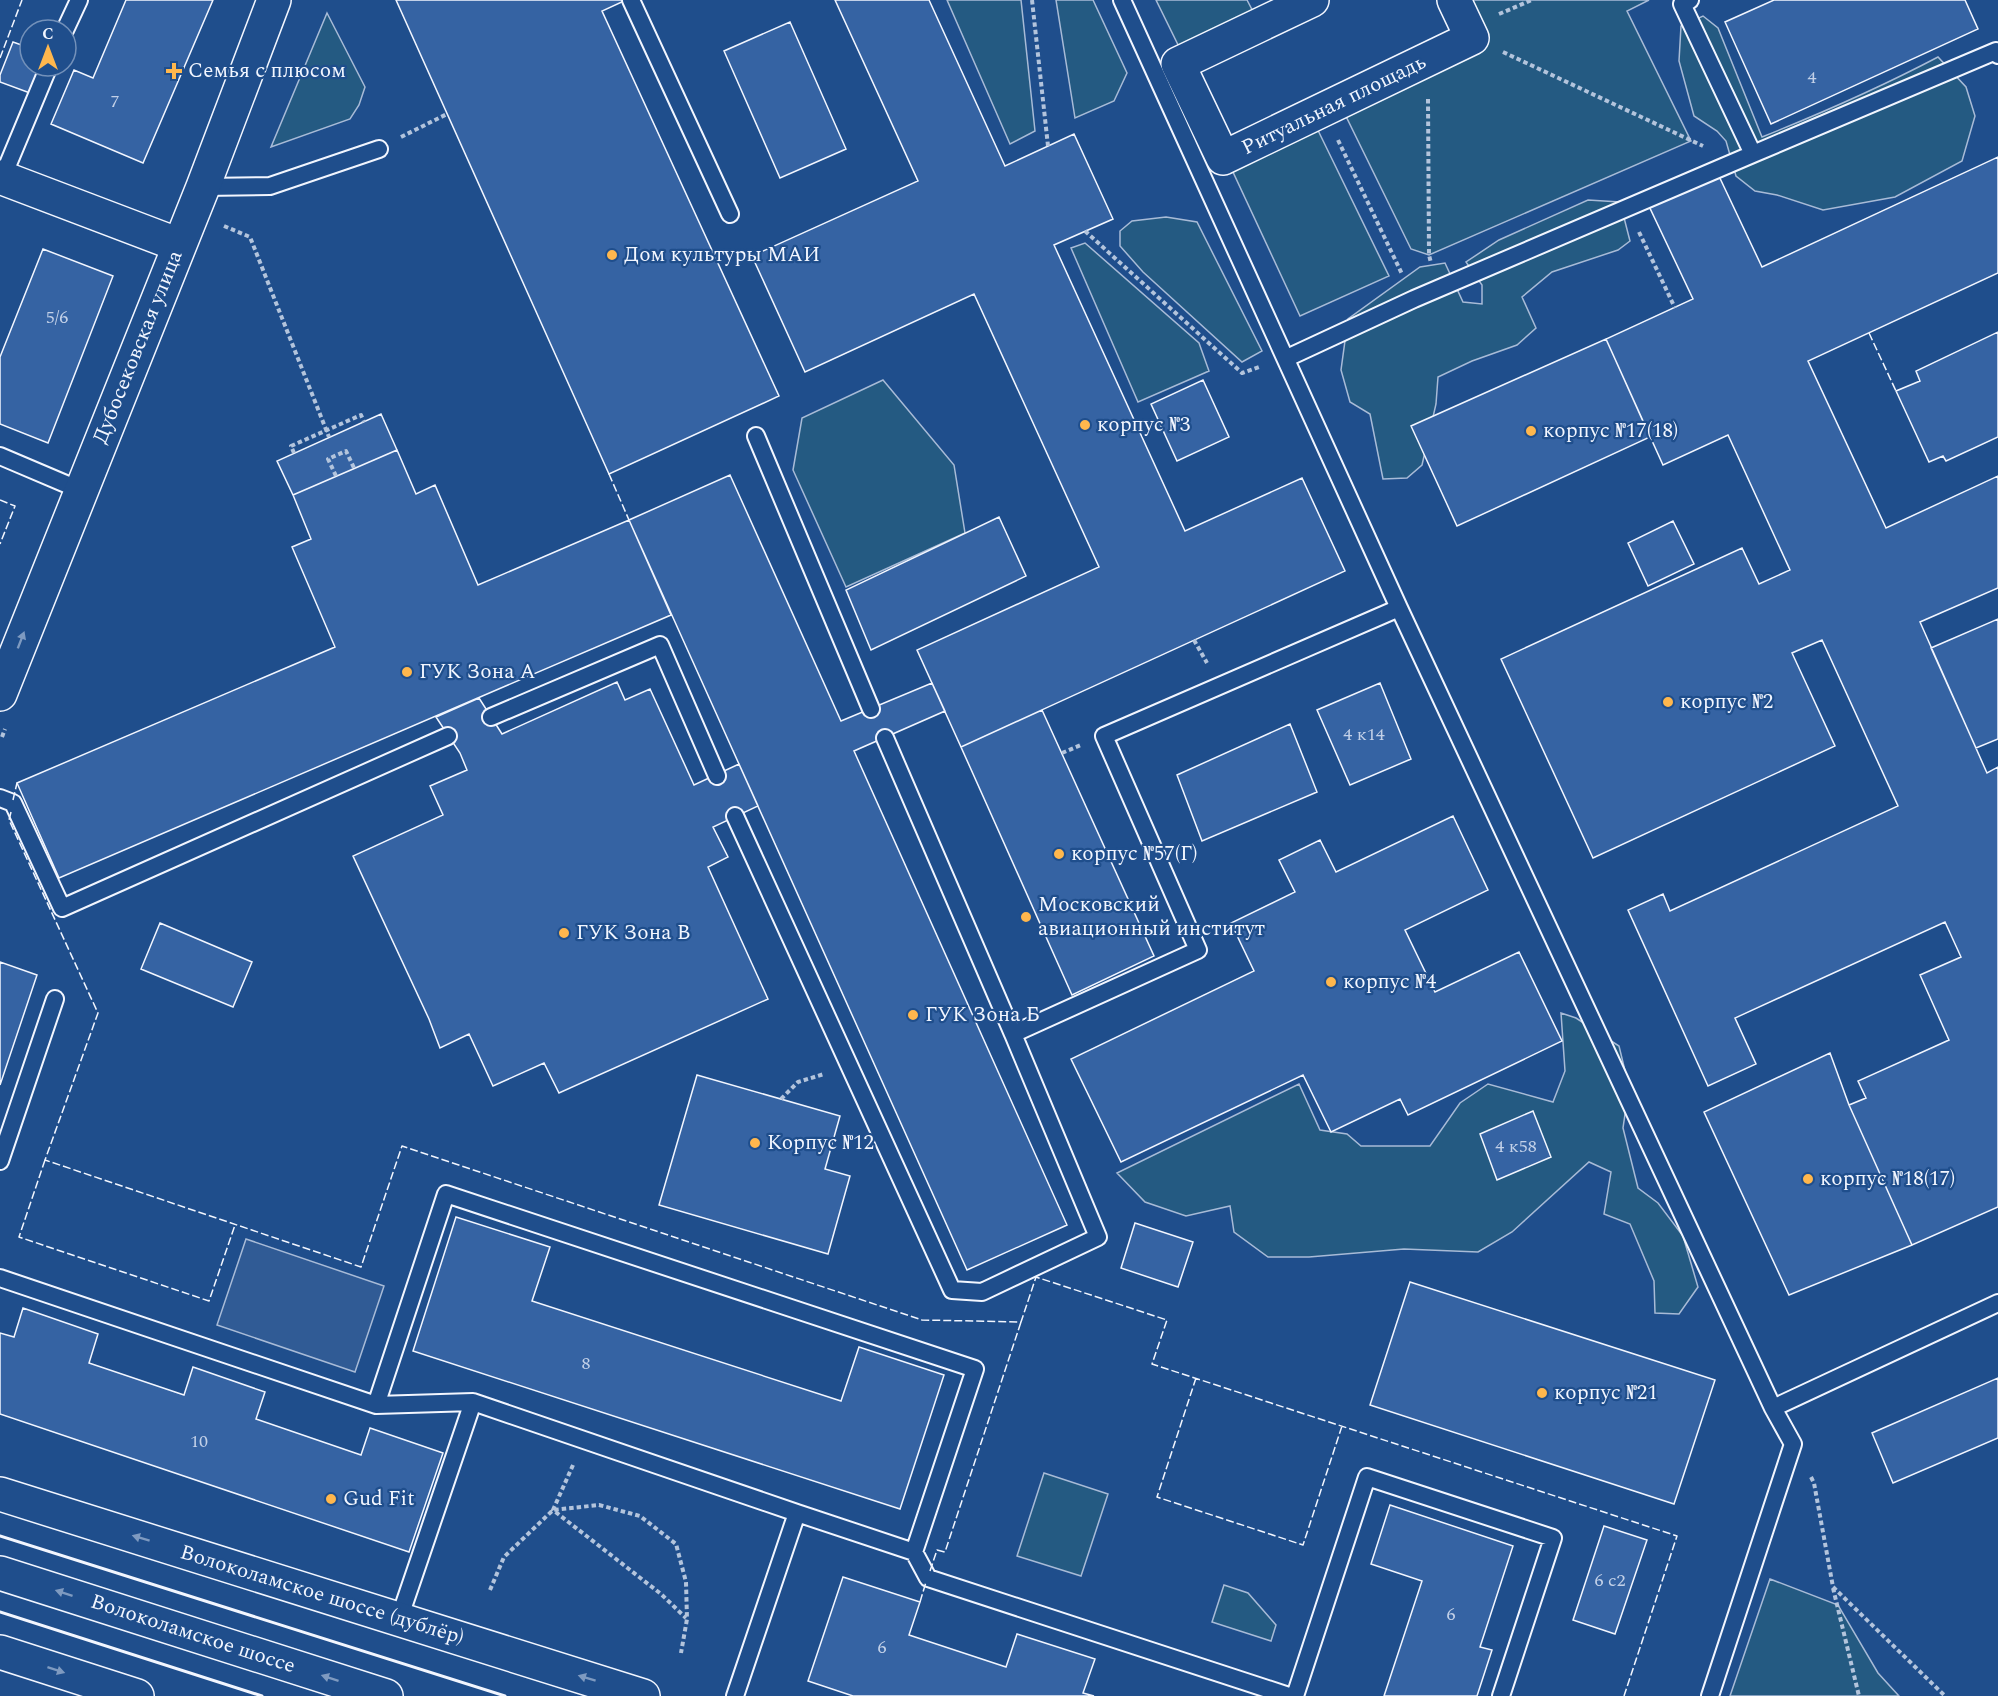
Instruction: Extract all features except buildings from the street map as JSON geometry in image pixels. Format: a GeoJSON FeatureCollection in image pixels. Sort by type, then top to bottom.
{"type":"FeatureCollection","features":[{"type":"Feature","properties":{"kind":"street","name":"Дубосековская улица"},"geometry":{"type":"LineString","coordinates":[[0,694],[80,489],[203,187],[274,0]]}},
{"type":"Feature","properties":{"kind":"street","name":"Ритуальная площадь"},"geometry":{"type":"LineString","coordinates":[[1312,0],[1178,64],[1223,158],[1472,38]]}},
{"type":"Feature","properties":{"kind":"street"},"geometry":{"type":"LineString","coordinates":[[1454,0],[1472,38]]}},
{"type":"Feature","properties":{"kind":"street"},"geometry":{"type":"LineString","coordinates":[[1,180],[179,245]]}},
{"type":"Feature","properties":{"kind":"street","name":"Волоколамское шоссе (дублёр)"},"geometry":{"type":"LineString","coordinates":[[0,1494],[643,1696]]}},
{"type":"Feature","properties":{"kind":"street","name":"Волоколамское шоссе"},"geometry":{"type":"LineString","coordinates":[[0,1573],[386,1696]]}},
{"type":"Feature","properties":{"kind":"street"},"geometry":{"type":"LineString","coordinates":[[0,1652],[137,1696]]}},
{"type":"Feature","properties":{"kind":"lane"},"geometry":{"type":"LineString","coordinates":[[71,18],[79,0]]}},
{"type":"Feature","properties":{"kind":"lane"},"geometry":{"type":"LineString","coordinates":[[631,0],[730,214]]}},
{"type":"Feature","properties":{"kind":"lane"},"geometry":{"type":"LineString","coordinates":[[1122,0],[1399,608],[1773,1408],[1793,1444],[1710,1696]]}},
{"type":"Feature","properties":{"kind":"lane"},"geometry":{"type":"LineString","coordinates":[[1690,0],[1682,4],[1753,154]]}},
{"type":"Feature","properties":{"kind":"lane"},"geometry":{"type":"LineString","coordinates":[[1287,358],[1414,299],[1997,52]]}},
{"type":"Feature","properties":{"kind":"lane"},"geometry":{"type":"LineString","coordinates":[[1,180],[45,78]]}},
{"type":"Feature","properties":{"kind":"lane"},"geometry":{"type":"LineString","coordinates":[[203,187],[270,186],[379,149]]}},
{"type":"Feature","properties":{"kind":"lane"},"geometry":{"type":"LineString","coordinates":[[756,436],[871,709]]}},
{"type":"Feature","properties":{"kind":"lane"},"geometry":{"type":"LineString","coordinates":[[0,456],[80,489]]}},
{"type":"Feature","properties":{"kind":"lane"},"geometry":{"type":"LineString","coordinates":[[1013,1034],[1198,950],[1104,736],[1399,608]]}},
{"type":"Feature","properties":{"kind":"lane"},"geometry":{"type":"LineString","coordinates":[[491,717],[660,645],[717,776]]}},
{"type":"Feature","properties":{"kind":"lane"},"geometry":{"type":"LineString","coordinates":[[0,798],[13,803],[62,908],[448,736]]}},
{"type":"Feature","properties":{"kind":"lane"},"geometry":{"type":"LineString","coordinates":[[735,816],[952,1290],[982,1292],[1098,1237],[885,738]]}},
{"type":"Feature","properties":{"kind":"lane"},"geometry":{"type":"LineString","coordinates":[[0,1161],[55,999]]}},
{"type":"Feature","properties":{"kind":"lane"},"geometry":{"type":"LineString","coordinates":[[376,1405],[446,1194],[975,1369],[914,1552]]}},
{"type":"Feature","properties":{"kind":"lane"},"geometry":{"type":"LineString","coordinates":[[0,1278],[376,1405],[473,1402],[914,1552],[928,1578],[1289,1696]]}},
{"type":"Feature","properties":{"kind":"lane"},"geometry":{"type":"LineString","coordinates":[[1773,1408],[1998,1303]]}},
{"type":"Feature","properties":{"kind":"lane"},"geometry":{"type":"LineString","coordinates":[[399,1619],[473,1402]]}},
{"type":"Feature","properties":{"kind":"lane"},"geometry":{"type":"LineString","coordinates":[[1295,1696],[1367,1477],[1553,1538],[1501,1696]]}},
{"type":"Feature","properties":{"kind":"lane"},"geometry":{"type":"LineString","coordinates":[[735,1696],[797,1513]]}},
{"type":"Feature","properties":{"kind":"path"},"geometry":{"type":"LineString","coordinates":[[1032,0],[1048,146]]}},
{"type":"Feature","properties":{"kind":"path"},"geometry":{"type":"LineString","coordinates":[[1472,38],[1735,160],[1753,154]]}},
{"type":"Feature","properties":{"kind":"path"},"geometry":{"type":"LineString","coordinates":[[1427,60],[1429,255],[1438,289]]}},
{"type":"Feature","properties":{"kind":"path"},"geometry":{"type":"LineString","coordinates":[[1324,110],[1414,299]]}},
{"type":"Feature","properties":{"kind":"path"},"geometry":{"type":"LineString","coordinates":[[379,149],[447,114]]}},
{"type":"Feature","properties":{"kind":"path"},"geometry":{"type":"LineString","coordinates":[[1628,207],[1675,308]]}},
{"type":"Feature","properties":{"kind":"path"},"geometry":{"type":"LineString","coordinates":[[215,222],[250,237],[329,437]]}},
{"type":"Feature","properties":{"kind":"path"},"geometry":{"type":"LineString","coordinates":[[1085,231],[1242,373],[1287,358]]}},
{"type":"Feature","properties":{"kind":"path"},"geometry":{"type":"LineString","coordinates":[[294,453],[291,446],[326,430],[361,415],[364,422]]}},
{"type":"Feature","properties":{"kind":"path"},"geometry":{"type":"LineString","coordinates":[[336,476],[328,459],[346,451],[354,468]]}},
{"type":"Feature","properties":{"kind":"path"},"geometry":{"type":"LineString","coordinates":[[781,1099],[798,1082],[850,1066]]}},
{"type":"Feature","properties":{"kind":"path"},"geometry":{"type":"LineString","coordinates":[[490,1590],[504,1557],[553,1510],[584,1441]]}},
{"type":"Feature","properties":{"kind":"path"},"geometry":{"type":"LineString","coordinates":[[1793,1444],[1815,1483],[1833,1587],[1859,1696]]}},
{"type":"Feature","properties":{"kind":"path"},"geometry":{"type":"LineString","coordinates":[[553,1510],[599,1505],[640,1516],[676,1544],[686,1582],[687,1618],[681,1653]]}},
{"type":"Feature","properties":{"kind":"path"},"geometry":{"type":"LineString","coordinates":[[553,1510],[661,1594],[687,1618]]}},
{"type":"Feature","properties":{"kind":"path"},"geometry":{"type":"LineString","coordinates":[[1833,1587],[1945,1696]]}},
{"type":"Feature","properties":{"kind":"shaded area"},"geometry":{"type":"Polygon","coordinates":[[[947,0],[1021,0],[1035,131],[1010,144],[947,0]]]}},
{"type":"Feature","properties":{"kind":"shaded area"},"geometry":{"type":"Polygon","coordinates":[[[1056,0],[1093,0],[1127,73],[1114,101],[1075,118],[1056,0]]]}},
{"type":"Feature","properties":{"kind":"shaded area"},"geometry":{"type":"Polygon","coordinates":[[[1156,0],[1247,0],[1260,25],[1186,61],[1156,0]]]}},
{"type":"Feature","properties":{"kind":"shaded area"},"geometry":{"type":"Polygon","coordinates":[[[1454,0],[1649,0],[1627,11],[1691,141],[1429,255],[1411,249],[1339,102],[1472,38],[1454,0]]]}},
{"type":"Feature","properties":{"kind":"shaded area"},"geometry":{"type":"Polygon","coordinates":[[[327,13],[365,87],[359,105],[350,119],[271,147],[327,13]]]}},
{"type":"Feature","properties":{"kind":"shaded area"},"geometry":{"type":"Polygon","coordinates":[[[1703,16],[1718,28],[1762,137],[1895,79],[1938,57],[1966,87],[1975,116],[1962,161],[1895,197],[1823,210],[1777,195],[1755,191],[1736,176],[1726,141],[1717,131],[1694,116],[1679,61],[1681,26],[1703,16]]]}},
{"type":"Feature","properties":{"kind":"shaded area"},"geometry":{"type":"Polygon","coordinates":[[[1311,116],[1389,276],[1300,316],[1226,157],[1311,116]]]}},
{"type":"Feature","properties":{"kind":"shaded area"},"geometry":{"type":"Polygon","coordinates":[[[1588,200],[1620,202],[1630,241],[1618,250],[1552,272],[1522,297],[1536,328],[1517,345],[1472,361],[1438,377],[1436,404],[1422,465],[1407,478],[1383,479],[1370,414],[1350,402],[1341,370],[1348,319],[1420,267],[1445,263],[1463,302],[1482,304],[1482,285],[1466,262],[1499,240],[1588,200]]]}},
{"type":"Feature","properties":{"kind":"shaded area"},"geometry":{"type":"Polygon","coordinates":[[[1166,217],[1197,222],[1262,351],[1242,362],[1143,272],[1120,246],[1120,231],[1132,221],[1166,217]]]}},
{"type":"Feature","properties":{"kind":"shaded area"},"geometry":{"type":"Polygon","coordinates":[[[1085,243],[1199,343],[1209,371],[1138,402],[1071,248],[1085,243]]]}},
{"type":"Feature","properties":{"kind":"shaded area"},"geometry":{"type":"Polygon","coordinates":[[[883,380],[954,465],[965,533],[846,587],[793,470],[802,418],[883,380]]]}},
{"type":"Feature","properties":{"kind":"shaded area"},"geometry":{"type":"Polygon","coordinates":[[[1561,1013],[1576,1018],[1619,1046],[1629,1087],[1623,1128],[1638,1188],[1658,1203],[1683,1236],[1698,1287],[1679,1314],[1655,1313],[1654,1281],[1630,1224],[1604,1214],[1611,1172],[1589,1162],[1512,1232],[1478,1252],[1404,1249],[1309,1257],[1268,1257],[1234,1232],[1230,1206],[1186,1216],[1145,1202],[1117,1173],[1299,1084],[1320,1130],[1347,1134],[1361,1146],[1430,1146],[1460,1103],[1488,1084],[1553,1102],[1565,1071],[1561,1013]]]}},
{"type":"Feature","properties":{"kind":"shaded area"},"geometry":{"type":"Polygon","coordinates":[[[246,1239],[384,1286],[355,1372],[217,1325],[246,1239]]]}},
{"type":"Feature","properties":{"kind":"shaded area"},"geometry":{"type":"Polygon","coordinates":[[[1044,1473],[1108,1494],[1081,1576],[1017,1556],[1044,1473]]]}},
{"type":"Feature","properties":{"kind":"shaded area"},"geometry":{"type":"Polygon","coordinates":[[[1770,1579],[1838,1605],[1878,1673],[1899,1696],[1730,1696],[1770,1579]]]}},
{"type":"Feature","properties":{"kind":"shaded area"},"geometry":{"type":"Polygon","coordinates":[[[1224,1585],[1248,1593],[1276,1625],[1271,1641],[1212,1622],[1224,1585]]]}},
{"type":"Feature","properties":{"kind":"fence"},"geometry":{"type":"LineString","coordinates":[[0,58],[22,0]]}},
{"type":"Feature","properties":{"kind":"fence"},"geometry":{"type":"LineString","coordinates":[[1869,333],[1896,391]]}},
{"type":"Feature","properties":{"kind":"fence"},"geometry":{"type":"LineString","coordinates":[[609,474],[629,520]]}},
{"type":"Feature","properties":{"kind":"fence"},"geometry":{"type":"LineString","coordinates":[[0,500],[15,506],[0,544]]}},
{"type":"Feature","properties":{"kind":"fence"},"geometry":{"type":"LineString","coordinates":[[13,800],[17,783]]}},
{"type":"Feature","properties":{"kind":"fence"},"geometry":{"type":"LineString","coordinates":[[11,812],[9,820],[98,1013],[45,1160],[361,1267],[402,1146],[922,1320],[1021,1322],[1036,1277],[1167,1320],[1152,1364],[1677,1536],[1624,1696]]}},
{"type":"Feature","properties":{"kind":"fence"},"geometry":{"type":"LineString","coordinates":[[45,1160],[19,1237],[209,1301],[235,1225]]}},
{"type":"Feature","properties":{"kind":"fence"},"geometry":{"type":"LineString","coordinates":[[930,1571],[937,1550],[945,1552],[1021,1322]]}},
{"type":"Feature","properties":{"kind":"fence"},"geometry":{"type":"LineString","coordinates":[[1196,1378],[1157,1497],[1303,1545],[1342,1426]]}},
{"type":"Feature","properties":{"kind":"fence"},"geometry":{"type":"LineString","coordinates":[[920,1602],[926,1582]]}},
{"type":"Feature","properties":{"kind":"wall"},"geometry":{"type":"LineString","coordinates":[[0,1536],[505,1696]]}},
{"type":"Feature","properties":{"kind":"wall"},"geometry":{"type":"LineString","coordinates":[[0,1612],[262,1696]]}},
{"type":"Feature","properties":{"kind":"place","name":"Семья с плюсом"},"geometry":{"type":"Point","coordinates":[174,71]}},
{"type":"Feature","properties":{"kind":"place","name":"Дом культуры МАИ"},"geometry":{"type":"Point","coordinates":[612,255]}},
{"type":"Feature","properties":{"kind":"place","name":"корпус №3"},"geometry":{"type":"Point","coordinates":[1085,425]}},
{"type":"Feature","properties":{"kind":"place","name":"корпус №17(18)"},"geometry":{"type":"Point","coordinates":[1531,431]}},
{"type":"Feature","properties":{"kind":"place","name":"ГУК Зона А"},"geometry":{"type":"Point","coordinates":[407,672]}},
{"type":"Feature","properties":{"kind":"place","name":"корпус №2"},"geometry":{"type":"Point","coordinates":[1668,702]}},
{"type":"Feature","properties":{"kind":"place","name":"корпус №57(Г)"},"geometry":{"type":"Point","coordinates":[1059,854]}},
{"type":"Feature","properties":{"kind":"place","name":"Московский авиационный институт"},"geometry":{"type":"Point","coordinates":[1026,917]}},
{"type":"Feature","properties":{"kind":"place","name":"ГУК Зона В"},"geometry":{"type":"Point","coordinates":[564,933]}},
{"type":"Feature","properties":{"kind":"place","name":"корпус №4"},"geometry":{"type":"Point","coordinates":[1331,982]}},
{"type":"Feature","properties":{"kind":"place","name":"ГУК Зона Б"},"geometry":{"type":"Point","coordinates":[913,1015]}},
{"type":"Feature","properties":{"kind":"place","name":"Корпус №12"},"geometry":{"type":"Point","coordinates":[755,1143]}},
{"type":"Feature","properties":{"kind":"place","name":"корпус №18(17)"},"geometry":{"type":"Point","coordinates":[1808,1179]}},
{"type":"Feature","properties":{"kind":"place","name":"корпус №21"},"geometry":{"type":"Point","coordinates":[1542,1393]}},
{"type":"Feature","properties":{"kind":"place","name":"Gud Fit"},"geometry":{"type":"Point","coordinates":[331,1499]}}]}
